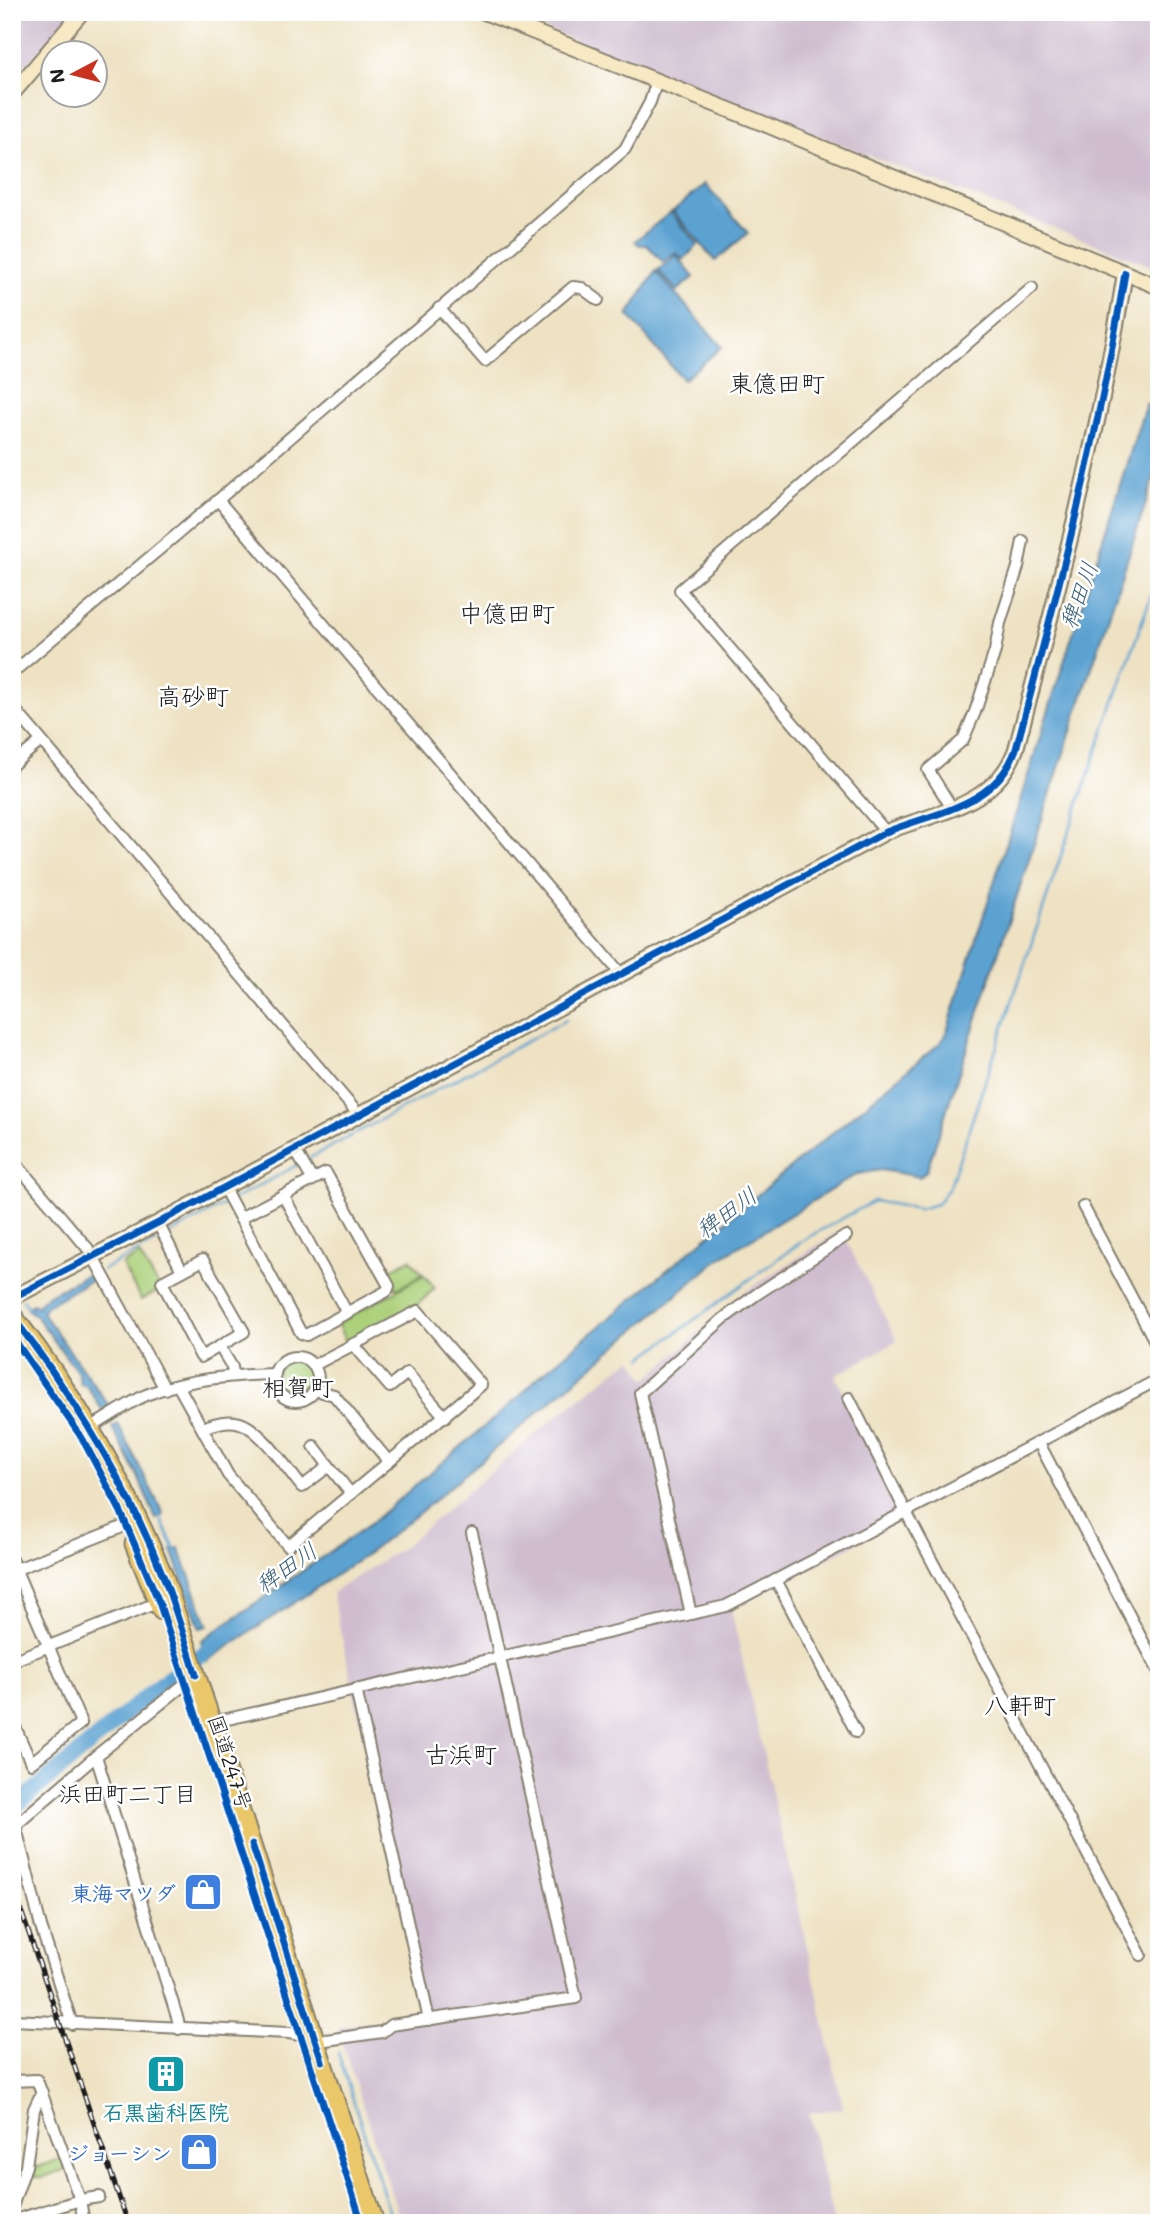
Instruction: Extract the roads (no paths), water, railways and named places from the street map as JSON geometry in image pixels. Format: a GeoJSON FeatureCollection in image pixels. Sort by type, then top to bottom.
{"type":"FeatureCollection","features":[{"type":"Feature","properties":{"kind":"highway","name":"国道247号"},"geometry":{"type":"LineString","coordinates":[[12,1316],[96,1424],[152,1550],[189,1678],[307,2036],[362,2223]]}},
{"type":"Feature","properties":{"kind":"highway","name":"国道247号"},"geometry":{"type":"LineString","coordinates":[[12,1336],[69,1417],[127,1525],[182,1650]]}},
{"type":"Feature","properties":{"kind":"highway","name":"国道247号"},"geometry":{"type":"LineString","coordinates":[[307,2036],[374,2223]]}},
{"type":"Feature","properties":{"kind":"street"},"geometry":{"type":"LineString","coordinates":[[12,94],[82,12]]}},
{"type":"Feature","properties":{"kind":"street"},"geometry":{"type":"LineString","coordinates":[[484,12],[1159,287]]}},
{"type":"Feature","properties":{"kind":"street"},"geometry":{"type":"LineString","coordinates":[[12,673],[218,500],[625,149],[650,102],[657,81]]}},
{"type":"Feature","properties":{"kind":"street"},"geometry":{"type":"LineString","coordinates":[[12,1298],[27,1288],[62,1273],[97,1265],[162,1232],[299,1158],[359,1115],[886,832],[952,808],[988,790],[999,780],[1017,755],[1087,473],[1104,395],[1125,272]]}},
{"type":"Feature","properties":{"kind":"street"},"geometry":{"type":"LineString","coordinates":[[439,307],[485,361],[573,287],[582,288],[598,300]]}},
{"type":"Feature","properties":{"kind":"street"},"geometry":{"type":"LineString","coordinates":[[886,832],[680,590],[1032,288]]}},
{"type":"Feature","properties":{"kind":"street"},"geometry":{"type":"LineString","coordinates":[[218,500],[621,974]]}},
{"type":"Feature","properties":{"kind":"street"},"geometry":{"type":"LineString","coordinates":[[952,808],[928,770],[963,740],[975,712],[995,651],[1023,541]]}},
{"type":"Feature","properties":{"kind":"street"},"geometry":{"type":"LineString","coordinates":[[12,706],[359,1115]]}},
{"type":"Feature","properties":{"kind":"street"},"geometry":{"type":"LineString","coordinates":[[12,765],[41,741]]}},
{"type":"Feature","properties":{"kind":"street"},"geometry":{"type":"LineString","coordinates":[[299,1158],[312,1180]]}},
{"type":"Feature","properties":{"kind":"street"},"geometry":{"type":"LineString","coordinates":[[12,1159],[97,1265],[164,1389]]}},
{"type":"Feature","properties":{"kind":"street"},"geometry":{"type":"LineString","coordinates":[[228,1196],[240,1219],[301,1333],[306,1335],[387,1292],[388,1286],[326,1173],[240,1219]]}},
{"type":"Feature","properties":{"kind":"street"},"geometry":{"type":"LineString","coordinates":[[283,1195],[347,1313]]}},
{"type":"Feature","properties":{"kind":"street"},"geometry":{"type":"LineString","coordinates":[[1083,1206],[1158,1347]]}},
{"type":"Feature","properties":{"kind":"street"},"geometry":{"type":"LineString","coordinates":[[162,1232],[182,1271]]}},
{"type":"Feature","properties":{"kind":"street"},"geometry":{"type":"LineString","coordinates":[[691,1614],[640,1393],[723,1319],[846,1236]]}},
{"type":"Feature","properties":{"kind":"street"},"geometry":{"type":"LineString","coordinates":[[204,1260],[244,1332],[201,1357],[162,1282],[182,1271],[204,1260]]}},
{"type":"Feature","properties":{"kind":"street"},"geometry":{"type":"LineString","coordinates":[[179,1387],[229,1475],[288,1546],[481,1385],[418,1311],[314,1365]]}},
{"type":"Feature","properties":{"kind":"street"},"geometry":{"type":"LineString","coordinates":[[353,1344],[390,1387],[407,1373],[445,1417]]}},
{"type":"Feature","properties":{"kind":"street"},"geometry":{"type":"LineString","coordinates":[[220,1346],[232,1367],[233,1375]]}},
{"type":"Feature","properties":{"kind":"street"},"geometry":{"type":"LineString","coordinates":[[295,1356],[314,1365],[318,1380],[315,1390],[300,1401],[286,1399],[276,1388],[275,1374],[282,1362],[295,1356]]}},
{"type":"Feature","properties":{"kind":"street"},"geometry":{"type":"LineString","coordinates":[[96,1424],[145,1396],[164,1389],[233,1375],[275,1374]]}},
{"type":"Feature","properties":{"kind":"street"},"geometry":{"type":"LineString","coordinates":[[206,1723],[726,1606],[1159,1379]]}},
{"type":"Feature","properties":{"kind":"street"},"geometry":{"type":"LineString","coordinates":[[315,1390],[334,1395],[389,1462]]}},
{"type":"Feature","properties":{"kind":"street"},"geometry":{"type":"LineString","coordinates":[[849,1398],[906,1512],[1141,1955]]}},
{"type":"Feature","properties":{"kind":"street"},"geometry":{"type":"LineString","coordinates":[[202,1428],[228,1422],[240,1423],[253,1430],[302,1487],[329,1466]]}},
{"type":"Feature","properties":{"kind":"street"},"geometry":{"type":"LineString","coordinates":[[1039,1443],[1159,1672]]}},
{"type":"Feature","properties":{"kind":"street"},"geometry":{"type":"LineString","coordinates":[[314,1446],[351,1494]]}},
{"type":"Feature","properties":{"kind":"street"},"geometry":{"type":"LineString","coordinates":[[12,1720],[31,1763],[81,1723],[14,1567],[127,1525]]}},
{"type":"Feature","properties":{"kind":"street"},"geometry":{"type":"LineString","coordinates":[[12,2020],[307,2036],[326,2040],[382,2032],[391,2025],[576,1998],[472,1533]]}},
{"type":"Feature","properties":{"kind":"street"},"geometry":{"type":"LineString","coordinates":[[776,1580],[856,1732]]}},
{"type":"Feature","properties":{"kind":"street"},"geometry":{"type":"LineString","coordinates":[[12,1661],[159,1602]]}},
{"type":"Feature","properties":{"kind":"street"},"geometry":{"type":"LineString","coordinates":[[72,2024],[41,1927],[17,1824],[189,1678]]}},
{"type":"Feature","properties":{"kind":"street"},"geometry":{"type":"LineString","coordinates":[[356,1689],[429,2020]]}},
{"type":"Feature","properties":{"kind":"street"},"geometry":{"type":"LineString","coordinates":[[96,1756],[179,2029]]}},
{"type":"Feature","properties":{"kind":"street"},"geometry":{"type":"LineString","coordinates":[[12,2081],[37,2080],[80,2200],[84,2223]]}},
{"type":"Feature","properties":{"kind":"street"},"geometry":{"type":"LineString","coordinates":[[12,2207],[26,2166],[34,2109],[42,2092]]}},
{"type":"Feature","properties":{"kind":"street"},"geometry":{"type":"LineString","coordinates":[[12,2221],[80,2200],[99,2197]]}},
{"type":"Feature","properties":{"kind":"water"},"geometry":{"type":"Polygon","coordinates":[[[705,184],[748,233],[715,261],[673,211],[705,184]]]}},
{"type":"Feature","properties":{"kind":"water"},"geometry":{"type":"Polygon","coordinates":[[[671,212],[698,245],[683,260],[676,252],[663,262],[647,245],[639,245],[635,241],[671,212]]]}},
{"type":"Feature","properties":{"kind":"water"},"geometry":{"type":"Polygon","coordinates":[[[676,255],[694,277],[677,291],[658,270],[676,255]]]}},
{"type":"Feature","properties":{"kind":"water"},"geometry":{"type":"Polygon","coordinates":[[[656,271],[722,347],[683,380],[628,315],[656,271]]]}},
{"type":"Feature","properties":{"kind":"water"},"geometry":{"type":"Polygon","coordinates":[[[1159,385],[1159,463],[927,1170],[920,1177],[881,1170],[857,1174],[720,1258],[366,1555],[207,1661],[201,1641],[370,1524],[519,1397],[536,1379],[939,1044],[946,1034],[1146,404],[1152,405],[1159,385]]]}},
{"type":"Feature","properties":{"kind":"water"},"geometry":{"type":"Polygon","coordinates":[[[93,1271],[96,1277],[46,1306],[42,1312],[109,1406],[102,1410],[87,1386],[80,1384],[78,1373],[36,1316],[27,1309],[33,1304],[38,1307],[46,1297],[93,1271]]]}},
{"type":"Feature","properties":{"kind":"water"},"geometry":{"type":"Polygon","coordinates":[[[118,1424],[163,1516],[156,1519],[137,1474],[112,1427],[118,1424]]]}},
{"type":"Feature","properties":{"kind":"water"},"geometry":{"type":"Polygon","coordinates":[[[179,1548],[208,1626],[200,1628],[172,1550],[179,1548]]]}},
{"type":"Feature","properties":{"kind":"waterway"},"geometry":{"type":"LineString","coordinates":[[642,1358],[805,1239],[874,1201],[919,1209],[937,1204],[950,1186],[1159,573]]}},
{"type":"Feature","properties":{"kind":"waterway"},"geometry":{"type":"LineString","coordinates":[[306,1160],[566,1020]]}},
{"type":"Feature","properties":{"kind":"waterway"},"geometry":{"type":"LineString","coordinates":[[233,1200],[301,1163]]}},
{"type":"Feature","properties":{"kind":"waterway"},"geometry":{"type":"LineString","coordinates":[[168,1235],[227,1203]]}},
{"type":"Feature","properties":{"kind":"waterway"},"geometry":{"type":"LineString","coordinates":[[103,1270],[162,1238]]}},
{"type":"Feature","properties":{"kind":"waterway"},"geometry":{"type":"LineString","coordinates":[[22,1299],[31,1310]]}},
{"type":"Feature","properties":{"kind":"waterway"},"geometry":{"type":"LineString","coordinates":[[159,1515],[175,1550]]}},
{"type":"Feature","properties":{"kind":"waterway","name":"稗田川"},"geometry":{"type":"LineString","coordinates":[[12,1809],[166,1680],[220,1642]]}},
{"type":"Feature","properties":{"kind":"waterway"},"geometry":{"type":"LineString","coordinates":[[338,2053],[393,2223]]}},
{"type":"Feature","properties":{"kind":"railway"},"geometry":{"type":"LineString","coordinates":[[12,1884],[128,2223]]}},
{"type":"Feature","properties":{"kind":"place","name":"東海マツダ"},"geometry":{"type":"Point","coordinates":[203,1892]}},
{"type":"Feature","properties":{"kind":"place","name":"石黒歯科医院"},"geometry":{"type":"Point","coordinates":[166,2074]}},
{"type":"Feature","properties":{"kind":"place","name":"ジョーシン"},"geometry":{"type":"Point","coordinates":[199,2152]}},
{"type":"Feature","properties":{"kind":"district","name":"東億田町"},"geometry":{"type":"Point","coordinates":[777,382]}},
{"type":"Feature","properties":{"kind":"district","name":"中億田町"},"geometry":{"type":"Point","coordinates":[507,612]}},
{"type":"Feature","properties":{"kind":"district","name":"高砂町"},"geometry":{"type":"Point","coordinates":[193,695]}},
{"type":"Feature","properties":{"kind":"district","name":"相賀町"},"geometry":{"type":"Point","coordinates":[298,1386]}},
{"type":"Feature","properties":{"kind":"district","name":"八軒町"},"geometry":{"type":"Point","coordinates":[1020,1704]}},
{"type":"Feature","properties":{"kind":"district","name":"古浜町"},"geometry":{"type":"Point","coordinates":[461,1753]}},
{"type":"Feature","properties":{"kind":"district","name":"浜田町二丁目"},"geometry":{"type":"Point","coordinates":[128,1793]}}]}
